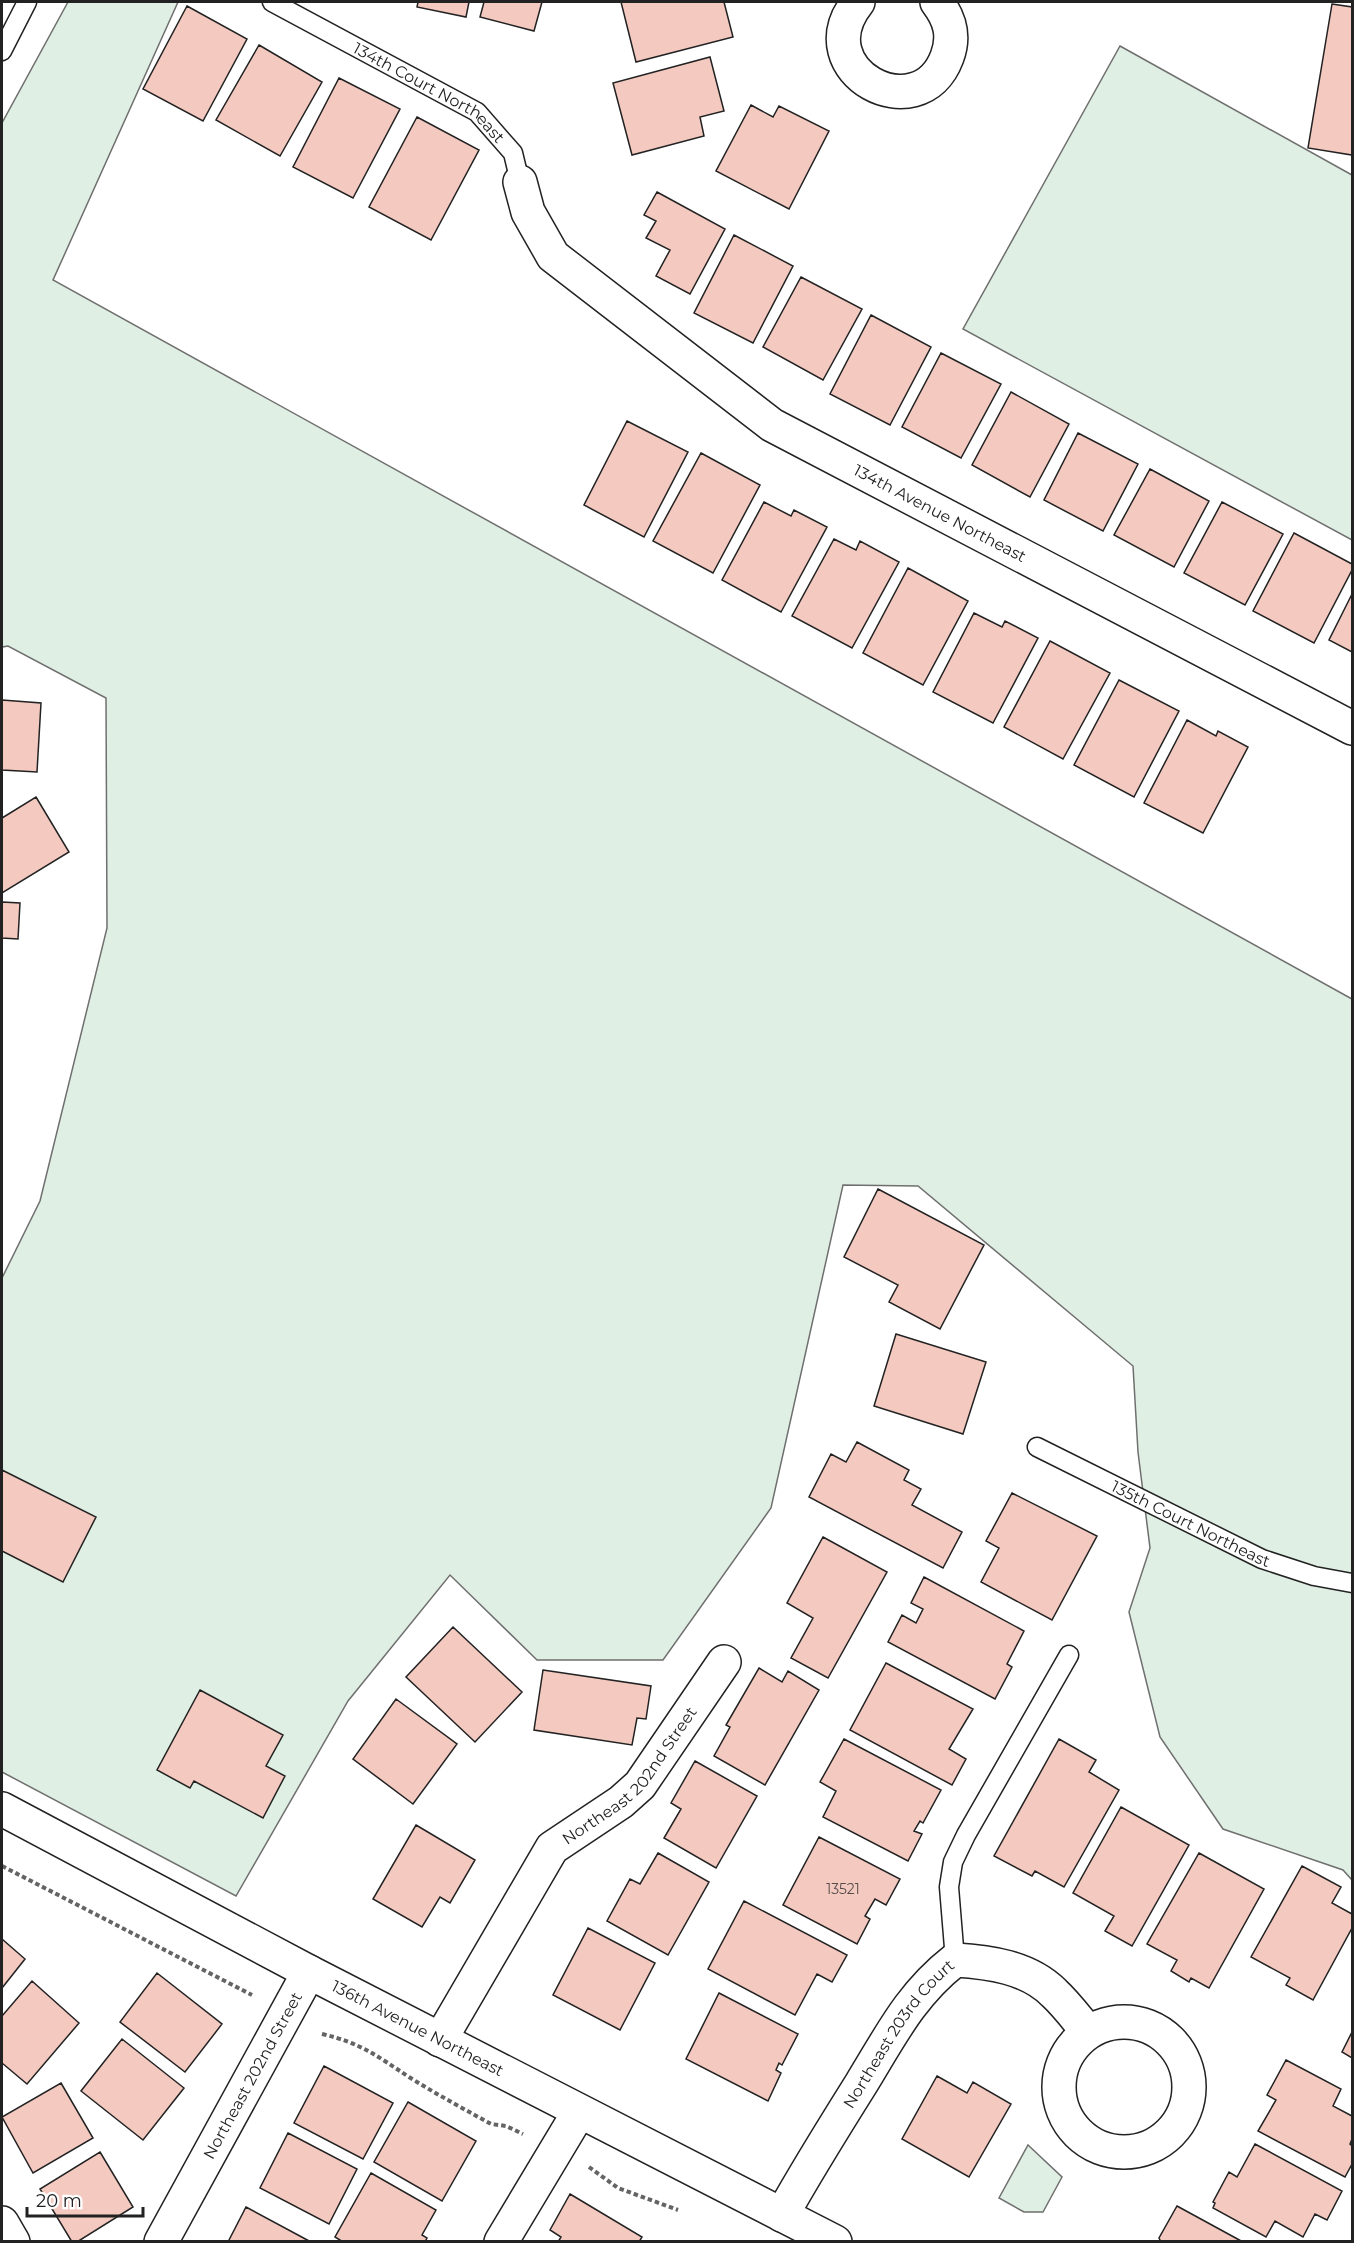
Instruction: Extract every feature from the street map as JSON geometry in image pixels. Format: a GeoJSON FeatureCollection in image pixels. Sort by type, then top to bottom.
{"type":"FeatureCollection","features":[{"type":"Feature","properties":{"kind":"street"},"geometry":{"type":"LineString","coordinates":[[858,2],[847,18],[843,36],[845,54],[854,70],[867,83],[884,90],[902,92],[919,88],[934,78],[944,64],[950,48],[951,30],[946,14],[937,2]]}},
{"type":"Feature","properties":{"kind":"street","name":"134th Court Northeast"},"geometry":{"type":"LineString","coordinates":[[520,182],[528,212],[553,256]]}},
{"type":"Feature","properties":{"kind":"street","name":"134th Avenue Northeast"},"geometry":{"type":"LineString","coordinates":[[553,256],[772,425],[1353,728]]}},
{"type":"Feature","properties":{"kind":"street","name":"Northeast 202nd Street"},"geometry":{"type":"LineString","coordinates":[[440,2040],[552,1848],[621,1802],[640,1785],[724,1662]]}},
{"type":"Feature","properties":{"kind":"street","name":"136th Avenue Northeast"},"geometry":{"type":"LineString","coordinates":[[2,1809],[440,2040],[835,2241]]}},
{"type":"Feature","properties":{"kind":"street","name":"Northeast 203rd Court"},"geometry":{"type":"LineString","coordinates":[[782,2215],[808,2168],[912,2001],[934,1976],[955,1960],[989,1962],[1021,1972],[1053,1992],[1088,2032]]}},
{"type":"Feature","properties":{"kind":"street","name":"Northeast 202nd Street"},"geometry":{"type":"LineString","coordinates":[[161,2241],[309,1972]]}},
{"type":"Feature","properties":{"kind":"street"},"geometry":{"type":"LineString","coordinates":[[501,2241],[579,2112]]}},
{"type":"Feature","properties":{"kind":"street"},"geometry":{"type":"LineString","coordinates":[[2,2223],[13,2241]]}},
{"type":"Feature","properties":{"kind":"lane"},"geometry":{"type":"LineString","coordinates":[[2,51],[27,2]]}},
{"type":"Feature","properties":{"kind":"lane","name":"134th Court Northeast"},"geometry":{"type":"LineString","coordinates":[[272,2],[477,112],[513,153],[520,182]]}},
{"type":"Feature","properties":{"kind":"lane","name":"135th Court Northeast"},"geometry":{"type":"LineString","coordinates":[[1037,1447],[1262,1559],[1314,1576],[1353,1583]]}},
{"type":"Feature","properties":{"kind":"lane"},"geometry":{"type":"LineString","coordinates":[[955,1960],[949,1887],[953,1862],[966,1835],[1069,1655]]}},
{"type":"Feature","properties":{"kind":"path"},"geometry":{"type":"LineString","coordinates":[[2,1866],[252,1995]]}},
{"type":"Feature","properties":{"kind":"path"},"geometry":{"type":"LineString","coordinates":[[322,2034],[347,2040],[370,2051],[491,2124],[506,2126]]}},
{"type":"Feature","properties":{"kind":"path"},"geometry":{"type":"LineString","coordinates":[[584,2164],[618,2188],[678,2210]]}},
{"type":"Feature","properties":{"kind":"green space"},"geometry":{"type":"Polygon","coordinates":[[[68,2],[178,2],[53,280],[1352,999],[1352,1880],[1343,1870],[1223,1829],[1160,1737],[1129,1612],[1150,1548],[1138,1452],[1133,1366],[918,1186],[843,1185],[771,1508],[663,1660],[537,1660],[450,1575],[348,1701],[236,1896],[2,1772],[2,1278],[40,1201],[107,928],[106,698],[8,646],[2,647],[2,123],[68,2]]]}},
{"type":"Feature","properties":{"kind":"green space"},"geometry":{"type":"Polygon","coordinates":[[[1120,46],[1352,175],[1352,540],[963,329],[1120,46]]]}},
{"type":"Feature","properties":{"kind":"green space"},"geometry":{"type":"Polygon","coordinates":[[[1028,2145],[1062,2177],[1043,2212],[1024,2212],[999,2198],[1028,2145]]]}},
{"type":"Feature","properties":{"kind":"building"},"geometry":{"type":"Polygon","coordinates":[[[418,2],[469,2],[466,17],[417,7],[418,2]]]}},
{"type":"Feature","properties":{"kind":"building"},"geometry":{"type":"Polygon","coordinates":[[[484,2],[542,2],[534,31],[480,17],[484,2]]]}},
{"type":"Feature","properties":{"kind":"building"},"geometry":{"type":"Polygon","coordinates":[[[621,2],[724,2],[733,37],[636,62],[621,2]]]}},
{"type":"Feature","properties":{"kind":"building"},"geometry":{"type":"Polygon","coordinates":[[[1332,4],[1352,7],[1352,155],[1308,148],[1332,4]]]}},
{"type":"Feature","properties":{"kind":"building"},"geometry":{"type":"Polygon","coordinates":[[[187,6],[247,39],[203,121],[143,89],[187,6]]]}},
{"type":"Feature","properties":{"kind":"building"},"geometry":{"type":"Polygon","coordinates":[[[259,45],[322,82],[280,156],[216,120],[259,45]]]}},
{"type":"Feature","properties":{"kind":"building"},"geometry":{"type":"Polygon","coordinates":[[[710,57],[724,111],[700,117],[704,136],[632,155],[613,83],[710,57]]]}},
{"type":"Feature","properties":{"kind":"building"},"geometry":{"type":"Polygon","coordinates":[[[339,78],[400,109],[353,198],[293,167],[339,78]]]}},
{"type":"Feature","properties":{"kind":"building"},"geometry":{"type":"Polygon","coordinates":[[[751,105],[773,117],[779,106],[829,131],[789,209],[716,171],[751,105]]]}},
{"type":"Feature","properties":{"kind":"building"},"geometry":{"type":"Polygon","coordinates":[[[417,117],[479,150],[431,240],[369,207],[417,117]]]}},
{"type":"Feature","properties":{"kind":"building"},"geometry":{"type":"Polygon","coordinates":[[[657,192],[725,229],[690,294],[656,276],[670,250],[646,238],[656,221],[644,215],[657,192]]]}},
{"type":"Feature","properties":{"kind":"building"},"geometry":{"type":"Polygon","coordinates":[[[734,235],[793,266],[753,343],[694,313],[734,235]]]}},
{"type":"Feature","properties":{"kind":"building"},"geometry":{"type":"Polygon","coordinates":[[[801,277],[862,309],[823,380],[763,347],[801,277]]]}},
{"type":"Feature","properties":{"kind":"building"},"geometry":{"type":"Polygon","coordinates":[[[871,315],[931,347],[890,425],[830,394],[871,315]]]}},
{"type":"Feature","properties":{"kind":"building"},"geometry":{"type":"Polygon","coordinates":[[[941,353],[1001,384],[961,458],[902,427],[941,353]]]}},
{"type":"Feature","properties":{"kind":"building"},"geometry":{"type":"Polygon","coordinates":[[[1011,392],[1069,424],[1030,497],[972,465],[1011,392]]]}},
{"type":"Feature","properties":{"kind":"building"},"geometry":{"type":"Polygon","coordinates":[[[627,421],[688,452],[644,537],[584,505],[627,421]]]}},
{"type":"Feature","properties":{"kind":"building"},"geometry":{"type":"Polygon","coordinates":[[[1078,433],[1138,464],[1103,531],[1044,500],[1078,433]]]}},
{"type":"Feature","properties":{"kind":"building"},"geometry":{"type":"Polygon","coordinates":[[[701,453],[760,485],[713,573],[653,541],[701,453]]]}},
{"type":"Feature","properties":{"kind":"building"},"geometry":{"type":"Polygon","coordinates":[[[1150,469],[1209,501],[1174,567],[1114,535],[1150,469]]]}},
{"type":"Feature","properties":{"kind":"building"},"geometry":{"type":"Polygon","coordinates":[[[764,502],[791,516],[794,510],[827,527],[781,612],[722,580],[764,502]]]}},
{"type":"Feature","properties":{"kind":"building"},"geometry":{"type":"Polygon","coordinates":[[[1222,502],[1283,534],[1245,605],[1184,573],[1222,502]]]}},
{"type":"Feature","properties":{"kind":"building"},"geometry":{"type":"Polygon","coordinates":[[[1294,533],[1352,564],[1352,570],[1314,643],[1253,611],[1294,533]]]}},
{"type":"Feature","properties":{"kind":"building"},"geometry":{"type":"Polygon","coordinates":[[[834,539],[856,550],[860,541],[899,562],[852,648],[792,616],[834,539]]]}},
{"type":"Feature","properties":{"kind":"building"},"geometry":{"type":"Polygon","coordinates":[[[908,568],[968,601],[923,685],[863,653],[908,568]]]}},
{"type":"Feature","properties":{"kind":"building"},"geometry":{"type":"Polygon","coordinates":[[[1352,594],[1352,652],[1329,640],[1352,594]]]}},
{"type":"Feature","properties":{"kind":"building"},"geometry":{"type":"Polygon","coordinates":[[[974,613],[1002,627],[1005,621],[1038,638],[993,723],[933,692],[974,613]]]}},
{"type":"Feature","properties":{"kind":"building"},"geometry":{"type":"Polygon","coordinates":[[[1050,641],[1110,673],[1063,759],[1004,727],[1050,641]]]}},
{"type":"Feature","properties":{"kind":"building"},"geometry":{"type":"Polygon","coordinates":[[[1119,680],[1179,711],[1134,797],[1074,765],[1119,680]]]}},
{"type":"Feature","properties":{"kind":"building"},"geometry":{"type":"Polygon","coordinates":[[[2,700],[41,703],[37,772],[2,770],[2,700]]]}},
{"type":"Feature","properties":{"kind":"building"},"geometry":{"type":"Polygon","coordinates":[[[1187,720],[1216,736],[1218,731],[1248,747],[1203,833],[1144,803],[1187,720]]]}},
{"type":"Feature","properties":{"kind":"building"},"geometry":{"type":"Polygon","coordinates":[[[36,797],[69,852],[2,893],[2,818],[36,797]]]}},
{"type":"Feature","properties":{"kind":"building"},"geometry":{"type":"Polygon","coordinates":[[[2,902],[20,903],[18,939],[2,938],[2,902]]]}},
{"type":"Feature","properties":{"kind":"building"},"geometry":{"type":"Polygon","coordinates":[[[878,1189],[984,1245],[940,1329],[889,1302],[898,1285],[844,1257],[878,1189]]]}},
{"type":"Feature","properties":{"kind":"building"},"geometry":{"type":"Polygon","coordinates":[[[896,1334],[986,1362],[963,1434],[874,1406],[896,1334]]]}},
{"type":"Feature","properties":{"kind":"building"},"geometry":{"type":"Polygon","coordinates":[[[857,1442],[909,1470],[904,1480],[921,1489],[912,1505],[962,1532],[943,1568],[809,1497],[831,1454],[846,1462],[857,1442]]]}},
{"type":"Feature","properties":{"kind":"building"},"geometry":{"type":"Polygon","coordinates":[[[2,1470],[96,1517],[63,1582],[2,1551],[2,1470]]]}},
{"type":"Feature","properties":{"kind":"building"},"geometry":{"type":"Polygon","coordinates":[[[1012,1493],[1097,1536],[1052,1620],[981,1582],[999,1548],[986,1541],[1012,1493]]]}},
{"type":"Feature","properties":{"kind":"building"},"geometry":{"type":"Polygon","coordinates":[[[823,1537],[887,1572],[828,1678],[791,1658],[813,1618],[787,1603],[823,1537]]]}},
{"type":"Feature","properties":{"kind":"building"},"geometry":{"type":"Polygon","coordinates":[[[924,1577],[1024,1631],[1007,1664],[1012,1667],[995,1699],[888,1642],[902,1615],[916,1623],[923,1609],[911,1603],[924,1577]]]}},
{"type":"Feature","properties":{"kind":"building"},"geometry":{"type":"Polygon","coordinates":[[[453,1627],[522,1692],[475,1742],[406,1677],[453,1627]]]}},
{"type":"Feature","properties":{"kind":"building"},"geometry":{"type":"Polygon","coordinates":[[[886,1663],[973,1709],[949,1749],[966,1759],[952,1785],[850,1730],[886,1663]]]}},
{"type":"Feature","properties":{"kind":"building"},"geometry":{"type":"Polygon","coordinates":[[[759,1668],[782,1682],[788,1671],[819,1690],[765,1785],[714,1756],[730,1727],[726,1725],[759,1668]]]}},
{"type":"Feature","properties":{"kind":"building"},"geometry":{"type":"Polygon","coordinates":[[[543,1670],[651,1686],[646,1719],[637,1718],[632,1745],[534,1730],[543,1670]]]}},
{"type":"Feature","properties":{"kind":"building"},"geometry":{"type":"Polygon","coordinates":[[[200,1690],[283,1735],[266,1766],[285,1776],[263,1818],[194,1781],[190,1788],[157,1770],[200,1690]]]}},
{"type":"Feature","properties":{"kind":"building"},"geometry":{"type":"Polygon","coordinates":[[[396,1699],[457,1744],[413,1804],[353,1759],[396,1699]]]}},
{"type":"Feature","properties":{"kind":"building"},"geometry":{"type":"Polygon","coordinates":[[[844,1739],[941,1790],[923,1823],[920,1821],[914,1831],[922,1834],[908,1861],[823,1817],[836,1791],[820,1782],[844,1739]]]}},
{"type":"Feature","properties":{"kind":"building"},"geometry":{"type":"Polygon","coordinates":[[[1059,1739],[1096,1760],[1089,1772],[1119,1790],[1064,1887],[1035,1871],[1032,1876],[994,1856],[1059,1739]]]}},
{"type":"Feature","properties":{"kind":"building"},"geometry":{"type":"Polygon","coordinates":[[[695,1761],[757,1796],[716,1868],[664,1838],[681,1809],[671,1803],[695,1761]]]}},
{"type":"Feature","properties":{"kind":"building"},"geometry":{"type":"Polygon","coordinates":[[[1121,1807],[1189,1845],[1132,1946],[1105,1931],[1114,1916],[1073,1893],[1121,1807]]]}},
{"type":"Feature","properties":{"kind":"building"},"geometry":{"type":"Polygon","coordinates":[[[416,1825],[475,1860],[450,1903],[440,1897],[422,1927],[373,1899],[416,1825]]]}},
{"type":"Feature","properties":{"kind":"building"},"geometry":{"type":"Polygon","coordinates":[[[819,1837],[900,1879],[886,1905],[875,1899],[865,1916],[870,1919],[857,1944],[783,1905],[819,1837]]]}},
{"type":"Feature","properties":{"kind":"building"},"geometry":{"type":"Polygon","coordinates":[[[658,1853],[709,1882],[668,1955],[607,1921],[630,1879],[640,1884],[658,1853]]]}},
{"type":"Feature","properties":{"kind":"building"},"geometry":{"type":"Polygon","coordinates":[[[1199,1853],[1264,1889],[1209,1988],[1191,1978],[1189,1982],[1171,1971],[1177,1960],[1147,1944],[1199,1853]]]}},
{"type":"Feature","properties":{"kind":"building"},"geometry":{"type":"Polygon","coordinates":[[[1302,1866],[1341,1887],[1332,1903],[1352,1914],[1352,1928],[1313,2000],[1286,1985],[1290,1978],[1251,1957],[1302,1866]]]}},
{"type":"Feature","properties":{"kind":"building"},"geometry":{"type":"Polygon","coordinates":[[[744,1901],[847,1955],[832,1982],[817,1974],[795,2015],[708,1969],[744,1901]]]}},
{"type":"Feature","properties":{"kind":"building"},"geometry":{"type":"Polygon","coordinates":[[[588,1928],[655,1963],[620,2030],[553,1995],[588,1928]]]}},
{"type":"Feature","properties":{"kind":"building"},"geometry":{"type":"Polygon","coordinates":[[[2,1939],[25,1959],[2,1988],[2,1939]]]}},
{"type":"Feature","properties":{"kind":"building"},"geometry":{"type":"Polygon","coordinates":[[[157,1973],[222,2024],[185,2072],[120,2022],[157,1973]]]}},
{"type":"Feature","properties":{"kind":"building"},"geometry":{"type":"Polygon","coordinates":[[[32,1981],[79,2023],[27,2084],[2,2063],[2,2016],[32,1981]]]}},
{"type":"Feature","properties":{"kind":"building"},"geometry":{"type":"Polygon","coordinates":[[[719,1993],[798,2034],[782,2065],[779,2063],[776,2070],[781,2073],[768,2101],[686,2059],[719,1993]]]}},
{"type":"Feature","properties":{"kind":"building"},"geometry":{"type":"Polygon","coordinates":[[[1352,2032],[1352,2058],[1342,2052],[1352,2032]]]}},
{"type":"Feature","properties":{"kind":"building"},"geometry":{"type":"Polygon","coordinates":[[[122,2039],[184,2088],[143,2140],[81,2091],[122,2039]]]}},
{"type":"Feature","properties":{"kind":"building"},"geometry":{"type":"Polygon","coordinates":[[[1286,2060],[1341,2089],[1333,2106],[1352,2116],[1350,2144],[1352,2164],[1345,2177],[1258,2131],[1276,2100],[1267,2095],[1286,2060]]]}},
{"type":"Feature","properties":{"kind":"building"},"geometry":{"type":"Polygon","coordinates":[[[324,2066],[393,2103],[363,2159],[294,2123],[324,2066]]]}},
{"type":"Feature","properties":{"kind":"building"},"geometry":{"type":"Polygon","coordinates":[[[937,2076],[967,2093],[973,2082],[1011,2104],[969,2177],[902,2139],[937,2076]]]}},
{"type":"Feature","properties":{"kind":"building"},"geometry":{"type":"Polygon","coordinates":[[[61,2083],[93,2138],[33,2173],[2,2117],[61,2083]]]}},
{"type":"Feature","properties":{"kind":"building"},"geometry":{"type":"Polygon","coordinates":[[[408,2102],[476,2141],[442,2201],[374,2162],[408,2102]]]}},
{"type":"Feature","properties":{"kind":"building"},"geometry":{"type":"Polygon","coordinates":[[[288,2133],[357,2169],[329,2224],[260,2188],[288,2133]]]}},
{"type":"Feature","properties":{"kind":"building"},"geometry":{"type":"Polygon","coordinates":[[[1255,2144],[1342,2191],[1327,2220],[1315,2214],[1303,2237],[1275,2221],[1266,2237],[1213,2208],[1215,2203],[1213,2202],[1229,2172],[1237,2177],[1255,2144]]]}},
{"type":"Feature","properties":{"kind":"building"},"geometry":{"type":"Polygon","coordinates":[[[100,2152],[133,2207],[77,2242],[72,2242],[40,2189],[100,2152]]]}},
{"type":"Feature","properties":{"kind":"building"},"geometry":{"type":"Polygon","coordinates":[[[371,2173],[436,2210],[422,2235],[427,2238],[425,2242],[343,2242],[335,2237],[371,2173]]]}},
{"type":"Feature","properties":{"kind":"building"},"geometry":{"type":"Polygon","coordinates":[[[570,2194],[642,2237],[639,2242],[558,2242],[561,2237],[550,2230],[570,2194]]]}},
{"type":"Feature","properties":{"kind":"building"},"geometry":{"type":"Polygon","coordinates":[[[1177,2206],[1243,2242],[1161,2242],[1159,2238],[1177,2206]]]}},
{"type":"Feature","properties":{"kind":"building"},"geometry":{"type":"Polygon","coordinates":[[[246,2207],[311,2242],[228,2242],[246,2207]]]}}]}
